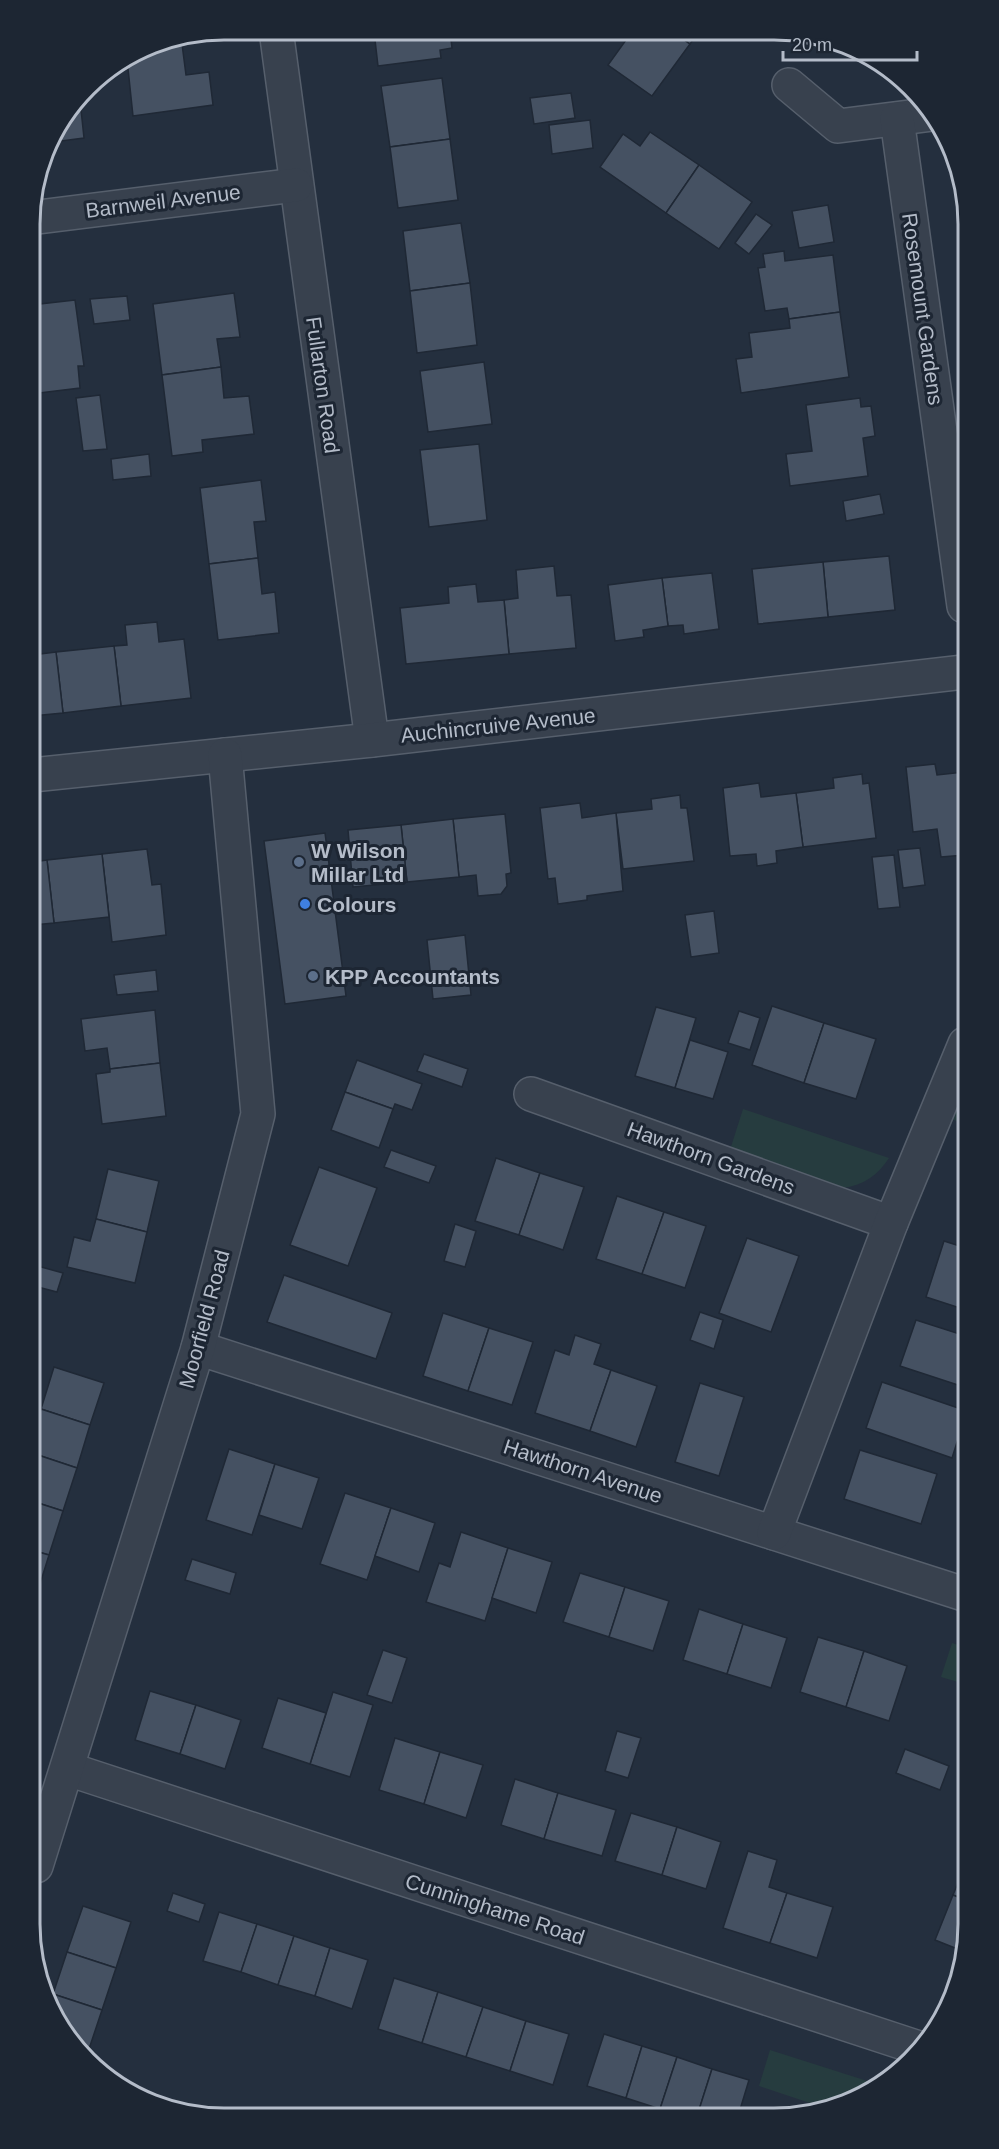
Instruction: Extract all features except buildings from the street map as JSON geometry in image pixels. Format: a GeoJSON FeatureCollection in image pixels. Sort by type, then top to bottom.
{"type":"FeatureCollection","features":[{"type":"Feature","properties":{"kind":"street","name":"Fullarton Road"},"geometry":{"type":"LineString","coordinates":[[277,41],[372,740]]}},
{"type":"Feature","properties":{"kind":"street"},"geometry":{"type":"LineString","coordinates":[[789,85],[838,126],[923,115]]}},
{"type":"Feature","properties":{"kind":"street","name":"Rosemount Gardens"},"geometry":{"type":"LineString","coordinates":[[897,119],[958,562]]}},
{"type":"Feature","properties":{"kind":"street","name":"Barnweil Avenue"},"geometry":{"type":"LineString","coordinates":[[41,217],[296,185]]}},
{"type":"Feature","properties":{"kind":"street","name":"Auchincruive Avenue"},"geometry":{"type":"LineString","coordinates":[[41,774],[372,740],[958,673]]}},
{"type":"Feature","properties":{"kind":"street","name":"Moorfield Road"},"geometry":{"type":"LineString","coordinates":[[40,1854],[198,1348],[258,1114],[225,755]]}},
{"type":"Feature","properties":{"kind":"street"},"geometry":{"type":"LineString","coordinates":[[774,1533],[891,1223],[958,1061]]}},
{"type":"Feature","properties":{"kind":"street","name":"Hawthorn Gardens"},"geometry":{"type":"LineString","coordinates":[[531,1094],[891,1223]]}},
{"type":"Feature","properties":{"kind":"street","name":"Hawthorn Avenue"},"geometry":{"type":"LineString","coordinates":[[198,1348],[958,1592]]}},
{"type":"Feature","properties":{"kind":"street","name":"Cunninghame Road"},"geometry":{"type":"LineString","coordinates":[[68,1769],[913,2046]]}},
{"type":"Feature","properties":{"kind":"green space"},"geometry":{"type":"Polygon","coordinates":[[[958,1101],[958,1121],[951,1119],[958,1101]]]}},
{"type":"Feature","properties":{"kind":"green space"},"geometry":{"type":"Polygon","coordinates":[[[743,1109],[889,1158],[870,1178],[843,1188],[729,1153],[743,1109]]]}},
{"type":"Feature","properties":{"kind":"green space"},"geometry":{"type":"Polygon","coordinates":[[[952,1643],[958,1645],[958,1682],[941,1677],[952,1643]]]}},
{"type":"Feature","properties":{"kind":"green space"},"geometry":{"type":"Polygon","coordinates":[[[770,2050],[870,2082],[845,2095],[813,2104],[759,2086],[770,2050]]]}},
{"type":"Feature","properties":{"kind":"place","name":"W Wilson Millar Ltd"},"geometry":{"type":"Point","coordinates":[299,862]}},
{"type":"Feature","properties":{"kind":"place","name":"Colours"},"geometry":{"type":"Point","coordinates":[305,904]}},
{"type":"Feature","properties":{"kind":"place","name":"KPP Accountants"},"geometry":{"type":"Point","coordinates":[313,976]}}]}
